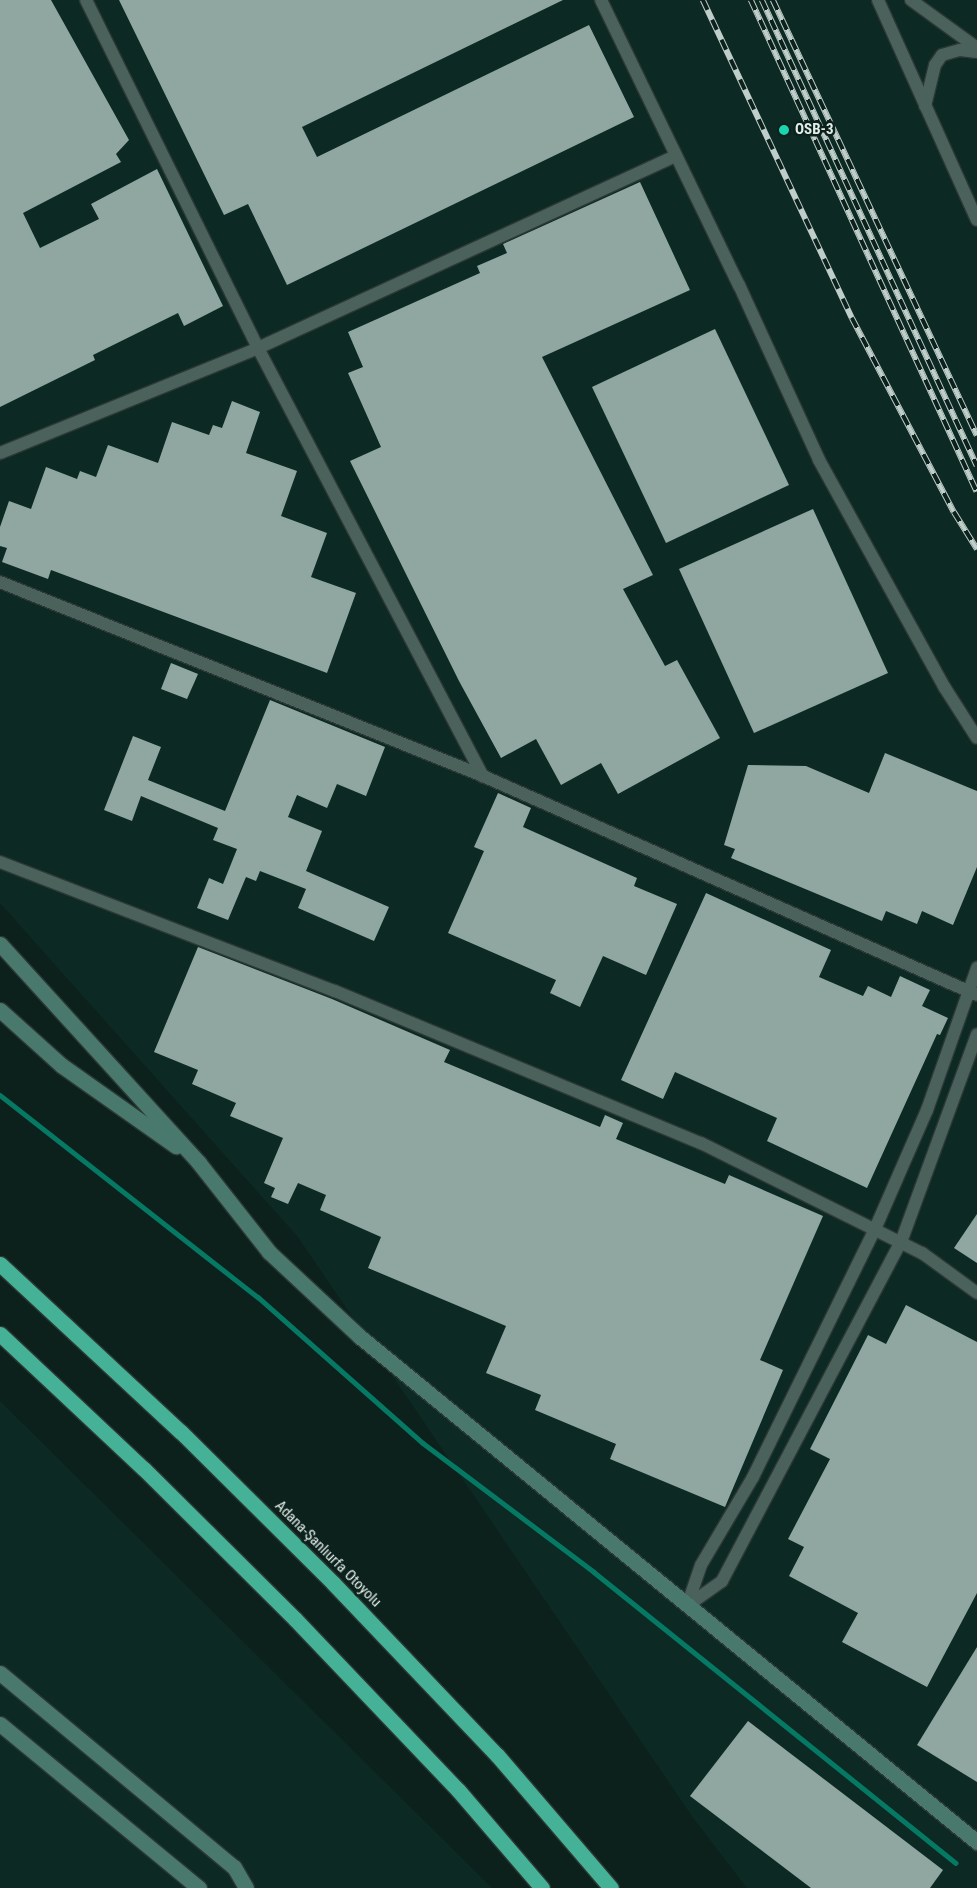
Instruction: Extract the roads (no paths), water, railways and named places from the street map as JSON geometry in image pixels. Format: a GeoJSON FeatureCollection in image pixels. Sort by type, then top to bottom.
{"type":"FeatureCollection","features":[{"type":"Feature","properties":{"kind":"highway","name":"Adana-Şanlıurfa Otoyolu"},"geometry":{"type":"LineString","coordinates":[[0,1264],[180,1432],[333,1582],[497,1755],[611,1888]]}},
{"type":"Feature","properties":{"kind":"highway"},"geometry":{"type":"LineString","coordinates":[[0,1334],[144,1470],[295,1619],[458,1790],[542,1888]]}},
{"type":"Feature","properties":{"kind":"main road"},"geometry":{"type":"LineString","coordinates":[[0,944],[199,1162],[270,1252],[359,1336],[977,1842]]}},
{"type":"Feature","properties":{"kind":"main road"},"geometry":{"type":"LineString","coordinates":[[0,1010],[61,1065],[199,1162]]}},
{"type":"Feature","properties":{"kind":"main road"},"geometry":{"type":"LineString","coordinates":[[0,1673],[234,1867],[246,1888]]}},
{"type":"Feature","properties":{"kind":"main road"},"geometry":{"type":"LineString","coordinates":[[0,1724],[198,1888]]}},
{"type":"Feature","properties":{"kind":"street"},"geometry":{"type":"LineString","coordinates":[[86,0],[258,348],[483,776]]}},
{"type":"Feature","properties":{"kind":"street"},"geometry":{"type":"LineString","coordinates":[[601,0],[819,460],[945,688],[977,738]]}},
{"type":"Feature","properties":{"kind":"street"},"geometry":{"type":"LineString","coordinates":[[878,0],[977,220]]}},
{"type":"Feature","properties":{"kind":"street"},"geometry":{"type":"LineString","coordinates":[[911,0],[977,50]]}},
{"type":"Feature","properties":{"kind":"street"},"geometry":{"type":"LineString","coordinates":[[925,106],[935,66],[942,55],[960,50],[977,50]]}},
{"type":"Feature","properties":{"kind":"street"},"geometry":{"type":"LineString","coordinates":[[0,453],[258,348],[676,156]]}},
{"type":"Feature","properties":{"kind":"street"},"geometry":{"type":"LineString","coordinates":[[0,582],[483,776],[973,993]]}},
{"type":"Feature","properties":{"kind":"street"},"geometry":{"type":"LineString","coordinates":[[0,862],[335,992],[701,1143],[922,1253],[977,1293]]}},
{"type":"Feature","properties":{"kind":"street"},"geometry":{"type":"LineString","coordinates":[[687,1606],[701,1565],[753,1477],[875,1229],[927,1110],[973,993],[977,968]]}},
{"type":"Feature","properties":{"kind":"street"},"geometry":{"type":"LineString","coordinates":[[687,1606],[722,1581],[901,1242],[977,1034]]}},
{"type":"Feature","properties":{"kind":"waterway"},"geometry":{"type":"LineString","coordinates":[[0,1095],[258,1297],[423,1443],[594,1572],[956,1863]]}},
{"type":"Feature","properties":{"kind":"railway"},"geometry":{"type":"LineString","coordinates":[[703,0],[852,318],[954,512],[977,549]]}},
{"type":"Feature","properties":{"kind":"railway"},"geometry":{"type":"LineString","coordinates":[[751,0],[977,492]]}},
{"type":"Feature","properties":{"kind":"railway"},"geometry":{"type":"LineString","coordinates":[[762,0],[977,466]]}},
{"type":"Feature","properties":{"kind":"railway"},"geometry":{"type":"LineString","coordinates":[[773,0],[977,436]]}},
{"type":"Feature","properties":{"kind":"place","name":"OSB-3"},"geometry":{"type":"Point","coordinates":[784,130]}}]}
